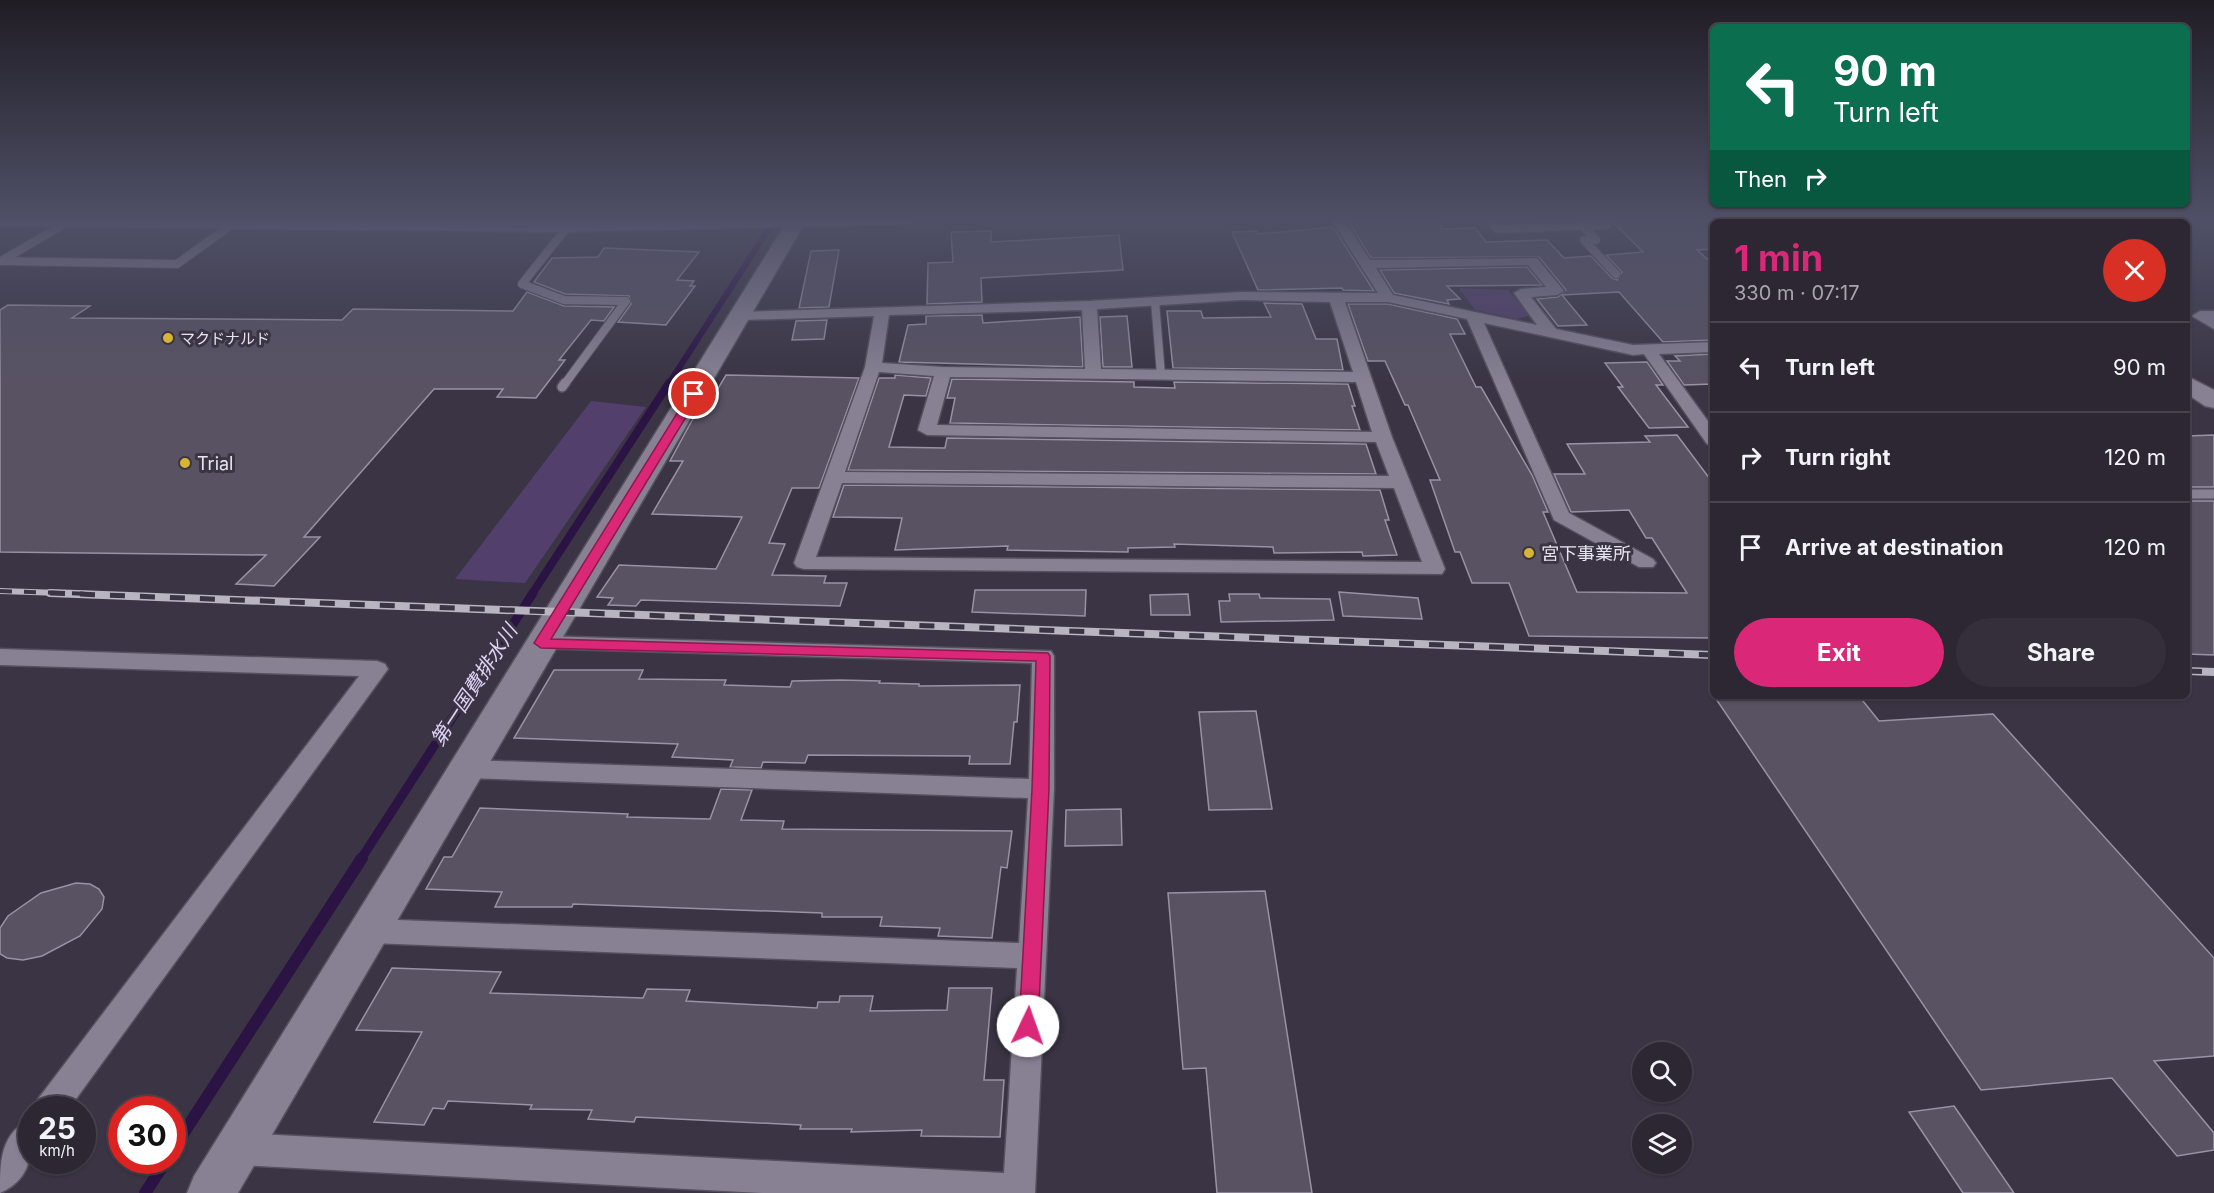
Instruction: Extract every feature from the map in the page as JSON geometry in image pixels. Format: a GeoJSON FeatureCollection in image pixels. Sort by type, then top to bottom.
{"type":"FeatureCollection","features":[{"type":"Feature","properties":{"kind":"street"},"geometry":{"type":"LineString","coordinates":[[211,1193],[469,769],[541,643],[743,315],[765,274]]}},
{"type":"Feature","properties":{"kind":"street"},"geometry":{"type":"LineString","coordinates":[[1373,274],[1388,298]]}},
{"type":"Feature","properties":{"kind":"street"},"geometry":{"type":"LineString","coordinates":[[1543,274],[1557,291],[1521,293],[1551,333]]}},
{"type":"Feature","properties":{"kind":"street"},"geometry":{"type":"LineString","coordinates":[[743,315],[1089,305],[1241,296],[1388,298],[1633,350],[1710,347]]}},
{"type":"Feature","properties":{"kind":"street"},"geometry":{"type":"LineString","coordinates":[[882,311],[873,367],[804,563],[1435,569],[1383,437],[1336,298]]}},
{"type":"Feature","properties":{"kind":"street"},"geometry":{"type":"LineString","coordinates":[[1089,305],[1093,374]]}},
{"type":"Feature","properties":{"kind":"street"},"geometry":{"type":"LineString","coordinates":[[2214,316],[2200,316],[2214,324]]}},
{"type":"Feature","properties":{"kind":"street"},"geometry":{"type":"LineString","coordinates":[[1474,317],[1561,516],[1646,563]]}},
{"type":"Feature","properties":{"kind":"street"},"geometry":{"type":"LineString","coordinates":[[1648,350],[1710,436]]}},
{"type":"Feature","properties":{"kind":"street"},"geometry":{"type":"LineString","coordinates":[[873,367],[943,372],[1362,377]]}},
{"type":"Feature","properties":{"kind":"street"},"geometry":{"type":"LineString","coordinates":[[943,372],[927,430],[1383,437]]}},
{"type":"Feature","properties":{"kind":"street"},"geometry":{"type":"LineString","coordinates":[[2190,385],[2214,401]]}},
{"type":"Feature","properties":{"kind":"street"},"geometry":{"type":"LineString","coordinates":[[834,477],[1400,482]]}},
{"type":"Feature","properties":{"kind":"street"},"geometry":{"type":"LineString","coordinates":[[238,1149],[1020,1190],[1041,789],[1043,656],[541,643]]}},
{"type":"Feature","properties":{"kind":"street"},"geometry":{"type":"LineString","coordinates":[[0,657],[377,669],[59,1096]]}},
{"type":"Feature","properties":{"kind":"street"},"geometry":{"type":"LineString","coordinates":[[469,769],[1041,789]]}},
{"type":"Feature","properties":{"kind":"street"},"geometry":{"type":"LineString","coordinates":[[371,931],[1032,956]]}},
{"type":"Feature","properties":{"kind":"street"},"geometry":{"type":"LineString","coordinates":[[0,1176],[18,1152]]}},
{"type":"Feature","properties":{"kind":"lane"},"geometry":{"type":"LineString","coordinates":[[530,274],[522,284],[564,300],[626,301],[562,387]]}},
{"type":"Feature","properties":{"kind":"lane"},"geometry":{"type":"LineString","coordinates":[[1155,301],[1161,375]]}},
{"type":"Feature","properties":{"kind":"lane"},"geometry":{"type":"LineString","coordinates":[[2190,494],[2214,494]]}},
{"type":"Feature","properties":{"kind":"shaded area"},"geometry":{"type":"Polygon","coordinates":[[[1459,288],[1508,290],[1530,315],[1517,319],[1475,310],[1459,288]]]}},
{"type":"Feature","properties":{"kind":"shaded area"},"geometry":{"type":"Polygon","coordinates":[[[591,401],[646,407],[525,583],[455,579],[591,401]]]}},
{"type":"Feature","properties":{"kind":"building"},"geometry":{"type":"Polygon","coordinates":[[[540,274],[682,274],[677,280],[694,281],[690,286],[695,286],[666,325],[618,322],[631,304],[629,296],[565,294],[534,282],[540,274]]]}},
{"type":"Feature","properties":{"kind":"building"},"geometry":{"type":"Polygon","coordinates":[[[806,274],[835,274],[829,307],[799,308],[806,274]]]}},
{"type":"Feature","properties":{"kind":"building"},"geometry":{"type":"Polygon","coordinates":[[[928,274],[1058,274],[981,278],[982,302],[927,304],[928,274]]]}},
{"type":"Feature","properties":{"kind":"building"},"geometry":{"type":"Polygon","coordinates":[[[1251,274],[1363,274],[1374,291],[1343,290],[1342,288],[1258,290],[1251,274]]]}},
{"type":"Feature","properties":{"kind":"building"},"geometry":{"type":"Polygon","coordinates":[[[1382,274],[1533,274],[1542,285],[1447,286],[1460,299],[1447,300],[1449,304],[1394,293],[1382,274]]]}},
{"type":"Feature","properties":{"kind":"building"},"geometry":{"type":"Polygon","coordinates":[[[1553,274],[1608,274],[1617,280],[1621,274],[1710,274],[1710,340],[1663,342],[1619,292],[1562,295],[1587,325],[1558,326],[1537,299],[1558,297],[1566,290],[1553,274]]]}},
{"type":"Feature","properties":{"kind":"building","name":"Trial"},"geometry":{"type":"Polygon","coordinates":[[[527,292],[564,306],[614,307],[604,321],[591,320],[559,360],[565,360],[536,398],[497,397],[503,389],[434,389],[304,537],[320,537],[274,586],[236,584],[266,555],[0,552],[0,310],[8,305],[90,306],[72,318],[342,320],[353,309],[513,311],[527,292]]]}},
{"type":"Feature","properties":{"kind":"building"},"geometry":{"type":"Polygon","coordinates":[[[1264,303],[1302,304],[1316,339],[1337,339],[1343,370],[1173,368],[1167,311],[1201,311],[1203,318],[1271,317],[1264,303]]]}},
{"type":"Feature","properties":{"kind":"building"},"geometry":{"type":"Polygon","coordinates":[[[1348,304],[1388,304],[1457,319],[1465,334],[1450,334],[1476,387],[1481,387],[1532,475],[1548,512],[1543,512],[1577,592],[1687,593],[1652,538],[1646,538],[1629,510],[1571,512],[1554,474],[1585,474],[1567,444],[1650,442],[1645,436],[1677,435],[1710,479],[1710,638],[1529,636],[1509,583],[1472,583],[1460,552],[1455,552],[1430,480],[1440,480],[1408,405],[1405,405],[1385,361],[1368,361],[1348,304]]]}},
{"type":"Feature","properties":{"kind":"building"},"geometry":{"type":"Polygon","coordinates":[[[982,315],[983,323],[1080,317],[1083,367],[899,362],[908,325],[926,324],[926,316],[982,315]]]}},
{"type":"Feature","properties":{"kind":"building"},"geometry":{"type":"Polygon","coordinates":[[[1127,316],[1132,367],[1103,367],[1100,317],[1127,316]]]}},
{"type":"Feature","properties":{"kind":"building"},"geometry":{"type":"Polygon","coordinates":[[[827,320],[824,339],[792,340],[796,321],[827,320]]]}},
{"type":"Feature","properties":{"kind":"building"},"geometry":{"type":"Polygon","coordinates":[[[1710,354],[1710,384],[1684,385],[1667,361],[1680,361],[1675,356],[1710,354]]]}},
{"type":"Feature","properties":{"kind":"building"},"geometry":{"type":"Polygon","coordinates":[[[1647,362],[1663,385],[1656,385],[1688,427],[1649,428],[1618,387],[1623,387],[1605,363],[1647,362]]]}},
{"type":"Feature","properties":{"kind":"building"},"geometry":{"type":"Polygon","coordinates":[[[726,375],[859,378],[819,488],[792,488],[769,543],[785,544],[772,575],[826,576],[824,583],[847,583],[840,606],[641,600],[636,606],[608,605],[613,598],[597,597],[619,565],[716,569],[742,517],[652,514],[683,461],[670,461],[696,413],[703,414],[726,375]]]}},
{"type":"Feature","properties":{"kind":"building"},"geometry":{"type":"Polygon","coordinates":[[[895,375],[931,378],[926,396],[904,395],[889,447],[945,448],[947,438],[1366,444],[1376,474],[848,470],[879,378],[895,378],[895,375]]]}},
{"type":"Feature","properties":{"kind":"building"},"geometry":{"type":"Polygon","coordinates":[[[952,379],[1134,382],[1134,387],[1175,388],[1174,382],[1348,384],[1360,430],[950,423],[955,398],[947,398],[952,379]]]}},
{"type":"Feature","properties":{"kind":"building"},"geometry":{"type":"Polygon","coordinates":[[[2214,435],[2214,487],[2190,487],[2190,436],[2214,435]]]}},
{"type":"Feature","properties":{"kind":"building"},"geometry":{"type":"Polygon","coordinates":[[[844,485],[1380,490],[1389,520],[1385,520],[1397,555],[1363,556],[1362,552],[1274,553],[1273,547],[1174,544],[1175,547],[1128,548],[1128,552],[1007,550],[1008,546],[895,550],[902,518],[833,517],[844,485]]]}},
{"type":"Feature","properties":{"kind":"building"},"geometry":{"type":"Polygon","coordinates":[[[2190,501],[2214,501],[2214,655],[2190,654],[2190,501]]]}},
{"type":"Feature","properties":{"kind":"building"},"geometry":{"type":"Polygon","coordinates":[[[975,590],[1086,590],[1085,616],[972,612],[975,590]]]}},
{"type":"Feature","properties":{"kind":"building"},"geometry":{"type":"Polygon","coordinates":[[[1339,592],[1418,598],[1422,619],[1343,616],[1339,592]]]}},
{"type":"Feature","properties":{"kind":"building"},"geometry":{"type":"Polygon","coordinates":[[[1188,594],[1190,615],[1151,615],[1150,595],[1188,594]]]}},
{"type":"Feature","properties":{"kind":"building"},"geometry":{"type":"Polygon","coordinates":[[[1229,594],[1259,594],[1260,598],[1330,599],[1334,620],[1221,622],[1219,601],[1230,601],[1229,594]]]}},
{"type":"Feature","properties":{"kind":"building"},"geometry":{"type":"Polygon","coordinates":[[[554,670],[643,670],[639,679],[726,680],[724,685],[790,687],[792,681],[840,680],[880,681],[879,683],[919,684],[919,686],[1020,685],[1010,764],[969,764],[970,756],[808,755],[805,763],[763,762],[761,768],[730,767],[733,760],[672,757],[678,744],[514,738],[554,670]]]}},
{"type":"Feature","properties":{"kind":"building"},"geometry":{"type":"Polygon","coordinates":[[[1716,699],[1861,699],[1879,721],[1993,714],[2214,958],[2214,1056],[2154,1061],[2214,1133],[2214,1150],[2177,1156],[2112,1078],[1981,1090],[1716,699]]]}},
{"type":"Feature","properties":{"kind":"building"},"geometry":{"type":"Polygon","coordinates":[[[1256,711],[1272,809],[1209,810],[1199,712],[1256,711]]]}},
{"type":"Feature","properties":{"kind":"building"},"geometry":{"type":"Polygon","coordinates":[[[721,789],[752,790],[741,820],[784,821],[782,829],[1012,831],[1007,868],[1001,867],[992,938],[938,936],[940,928],[880,926],[882,917],[822,917],[822,913],[573,904],[572,907],[495,907],[502,892],[426,889],[444,857],[452,857],[480,808],[628,814],[627,817],[710,819],[721,789]]]}},
{"type":"Feature","properties":{"kind":"building"},"geometry":{"type":"Polygon","coordinates":[[[1121,809],[1122,845],[1065,846],[1066,810],[1121,809]]]}},
{"type":"Feature","properties":{"kind":"building"},"geometry":{"type":"Polygon","coordinates":[[[76,883],[90,884],[99,889],[104,897],[102,909],[80,936],[42,956],[23,960],[7,958],[0,954],[0,928],[8,916],[41,893],[76,883]]]}},
{"type":"Feature","properties":{"kind":"building"},"geometry":{"type":"Polygon","coordinates":[[[1265,891],[1312,1193],[1217,1193],[1206,1068],[1183,1069],[1168,893],[1265,891]]]}},
{"type":"Feature","properties":{"kind":"building"},"geometry":{"type":"Polygon","coordinates":[[[392,968],[501,972],[490,993],[643,998],[647,989],[690,990],[686,1001],[817,1008],[818,1002],[839,1002],[840,996],[873,996],[870,1011],[947,1010],[949,988],[992,988],[984,1080],[1004,1080],[1000,1137],[921,1136],[922,1130],[851,1132],[852,1129],[800,1129],[801,1125],[636,1117],[634,1122],[588,1119],[592,1110],[530,1109],[532,1105],[448,1101],[444,1109],[433,1108],[424,1125],[374,1122],[422,1032],[356,1030],[392,968]]]}},
{"type":"Feature","properties":{"kind":"building"},"geometry":{"type":"Polygon","coordinates":[[[1954,1106],[2014,1193],[1963,1193],[1909,1112],[1954,1106]]]}},
{"type":"Feature","properties":{"kind":"waterway","name":"第一国費排水川"},"geometry":{"type":"LineString","coordinates":[[668,385],[740,274]]}},
{"type":"Feature","properties":{"kind":"waterway","name":"第一国費排水川"},"geometry":{"type":"LineString","coordinates":[[532,594],[669,383]]}},
{"type":"Feature","properties":{"kind":"waterway","name":"第一国費排水川"},"geometry":{"type":"LineString","coordinates":[[361,859],[533,593]]}},
{"type":"Feature","properties":{"kind":"waterway","name":"第一国費排水川"},"geometry":{"type":"LineString","coordinates":[[186,1129],[362,858]]}},
{"type":"Feature","properties":{"kind":"waterway","name":"第一国費排水川"},"geometry":{"type":"LineString","coordinates":[[145,1193],[157,1174]]}},
{"type":"Feature","properties":{"kind":"railway"},"geometry":{"type":"LineString","coordinates":[[0,591],[91,594]]}},
{"type":"Feature","properties":{"kind":"railway"},"geometry":{"type":"LineString","coordinates":[[50,593],[1710,655]]}},
{"type":"Feature","properties":{"kind":"railway"},"geometry":{"type":"LineString","coordinates":[[2190,671],[2214,672]]}},
{"type":"Feature","properties":{"kind":"place","name":"マクドナルド"},"geometry":{"type":"Point","coordinates":[168,338]}},
{"type":"Feature","properties":{"kind":"place","name":"Trial"},"geometry":{"type":"Point","coordinates":[185,463]}},
{"type":"Feature","properties":{"kind":"place","name":"宮下事業所"},"geometry":{"type":"Point","coordinates":[1529,553]}},
{"type":"Feature","properties":{"kind":"route"},"geometry":{"type":"LineString","coordinates":[[694,394],[541,643],[1043,656],[1041,789],[1028,1026]]}}]}
